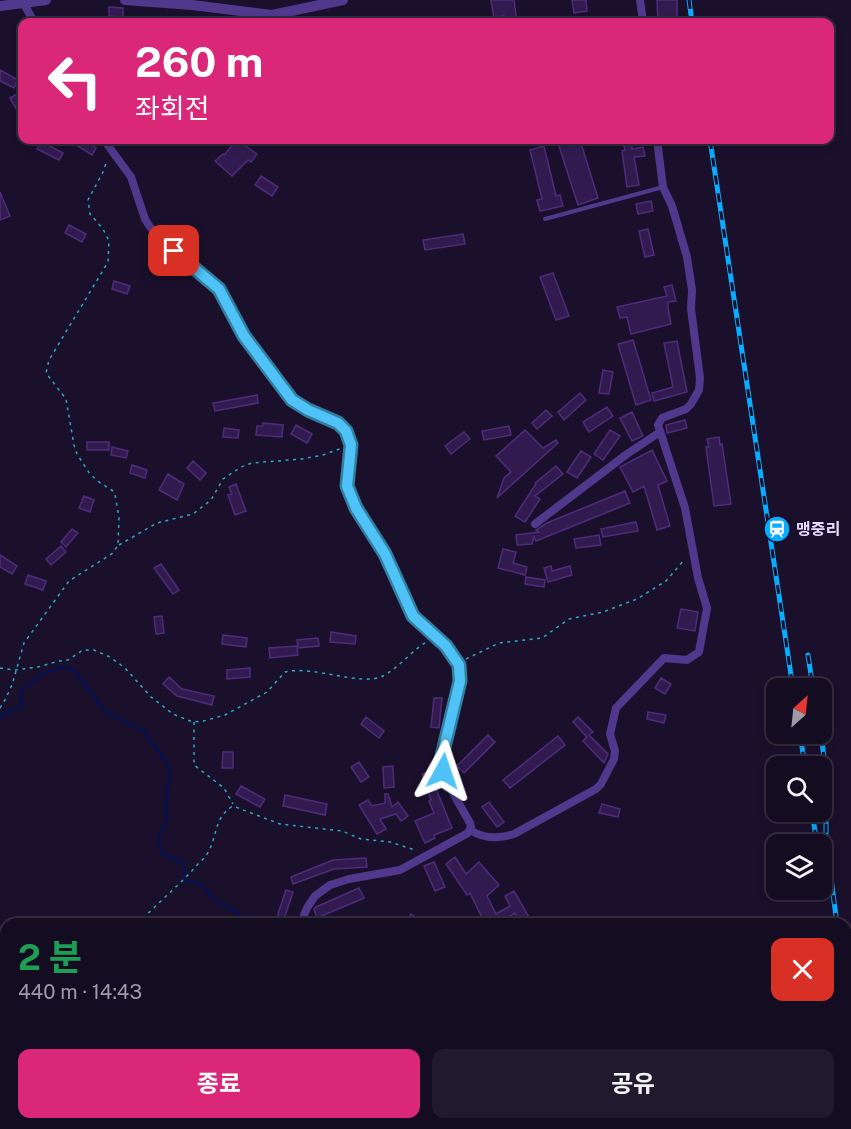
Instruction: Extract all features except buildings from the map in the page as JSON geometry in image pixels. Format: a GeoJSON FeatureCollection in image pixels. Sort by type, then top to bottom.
{"type":"FeatureCollection","features":[{"type":"Feature","properties":{"kind":"street"},"geometry":{"type":"LineString","coordinates":[[0,6],[46,0]]}},
{"type":"Feature","properties":{"kind":"street"},"geometry":{"type":"LineString","coordinates":[[125,0],[272,15],[343,0]]}},
{"type":"Feature","properties":{"kind":"street"},"geometry":{"type":"LineString","coordinates":[[640,0],[642,18]]}},
{"type":"Feature","properties":{"kind":"street"},"geometry":{"type":"LineString","coordinates":[[24,4],[32,18]]}},
{"type":"Feature","properties":{"kind":"street"},"geometry":{"type":"LineString","coordinates":[[108,144],[131,177],[145,219],[150,227],[174,251],[219,289],[244,336],[292,400],[343,426],[351,445],[347,479],[352,499],[385,554],[413,616],[446,646],[459,665],[458,696],[442,763],[453,793],[470,823],[470,830],[464,837],[400,870],[349,879],[330,885],[315,896],[307,908],[304,918]]}},
{"type":"Feature","properties":{"kind":"street"},"geometry":{"type":"LineString","coordinates":[[470,830],[489,838],[505,837],[596,789],[615,759],[610,734],[616,708],[664,658],[687,660],[695,656],[701,647],[707,608],[698,578],[685,508],[658,425],[662,418],[686,409],[695,399],[700,378],[687,257],[672,206],[663,187],[658,144]]}},
{"type":"Feature","properties":{"kind":"street"},"geometry":{"type":"LineString","coordinates":[[535,524],[627,454],[660,432]]}},
{"type":"Feature","properties":{"kind":"lane"},"geometry":{"type":"LineString","coordinates":[[545,219],[663,187]]}},
{"type":"Feature","properties":{"kind":"path"},"geometry":{"type":"LineString","coordinates":[[0,708],[9,693],[24,643],[69,581],[113,554],[118,545],[119,517],[115,495],[90,474],[77,454],[66,399],[48,376],[46,369],[49,360],[108,262],[109,242],[103,229],[90,214],[88,200],[103,172],[107,144]]}},
{"type":"Feature","properties":{"kind":"path"},"geometry":{"type":"LineString","coordinates":[[118,545],[133,539],[157,523],[185,518],[193,514],[211,500],[223,479],[241,467],[252,463],[280,462],[323,455],[351,445]]}},
{"type":"Feature","properties":{"kind":"path"},"geometry":{"type":"LineString","coordinates":[[459,665],[499,643],[542,638],[569,619],[603,612],[637,599],[666,580],[686,559],[693,546]]}},
{"type":"Feature","properties":{"kind":"path"},"geometry":{"type":"LineString","coordinates":[[0,668],[15,670],[48,665],[68,660],[83,650],[94,650],[110,657],[125,668],[151,697],[173,714],[194,721],[208,721],[225,715],[267,692],[285,672],[291,670],[319,672],[363,679],[382,677],[420,645],[435,637]]}},
{"type":"Feature","properties":{"kind":"path"},"geometry":{"type":"LineString","coordinates":[[194,721],[194,765],[224,788],[233,806]]}},
{"type":"Feature","properties":{"kind":"path"},"geometry":{"type":"LineString","coordinates":[[233,806],[280,824],[342,831],[362,839],[400,844],[426,855]]}},
{"type":"Feature","properties":{"kind":"path"},"geometry":{"type":"LineString","coordinates":[[143,918],[158,902],[185,880],[208,854],[221,818],[225,811],[233,806]]}},
{"type":"Feature","properties":{"kind":"waterway"},"geometry":{"type":"LineString","coordinates":[[0,717],[20,707],[22,690],[44,673],[63,667],[74,670],[106,712],[144,731],[167,763],[170,772],[167,822],[160,832],[159,847],[163,854],[184,863],[185,880],[201,884],[214,899],[242,918]]}},
{"type":"Feature","properties":{"kind":"railway"},"geometry":{"type":"LineString","coordinates":[[689,0],[691,18]]}},
{"type":"Feature","properties":{"kind":"railway"},"geometry":{"type":"LineString","coordinates":[[711,144],[791,678]]}},
{"type":"Feature","properties":{"kind":"railway"},"geometry":{"type":"LineString","coordinates":[[808,655],[811,678]]}},
{"type":"Feature","properties":{"kind":"railway"},"geometry":{"type":"LineString","coordinates":[[802,744],[803,756]]}},
{"type":"Feature","properties":{"kind":"railway"},"geometry":{"type":"LineString","coordinates":[[822,744],[826,774],[826,840],[836,918]]}},
{"type":"Feature","properties":{"kind":"railway"},"geometry":{"type":"LineString","coordinates":[[814,822],[815,834]]}},
{"type":"Feature","properties":{"kind":"place","name":"맹중리"},"geometry":{"type":"Point","coordinates":[777,529]}},
{"type":"Feature","properties":{"kind":"route"},"geometry":{"type":"LineString","coordinates":[[174,251],[223,294],[244,336],[292,400],[338,423],[346,431],[351,445],[347,486],[356,508],[385,554],[413,616],[446,646],[459,665],[458,696],[442,756],[443,771]]}}]}
